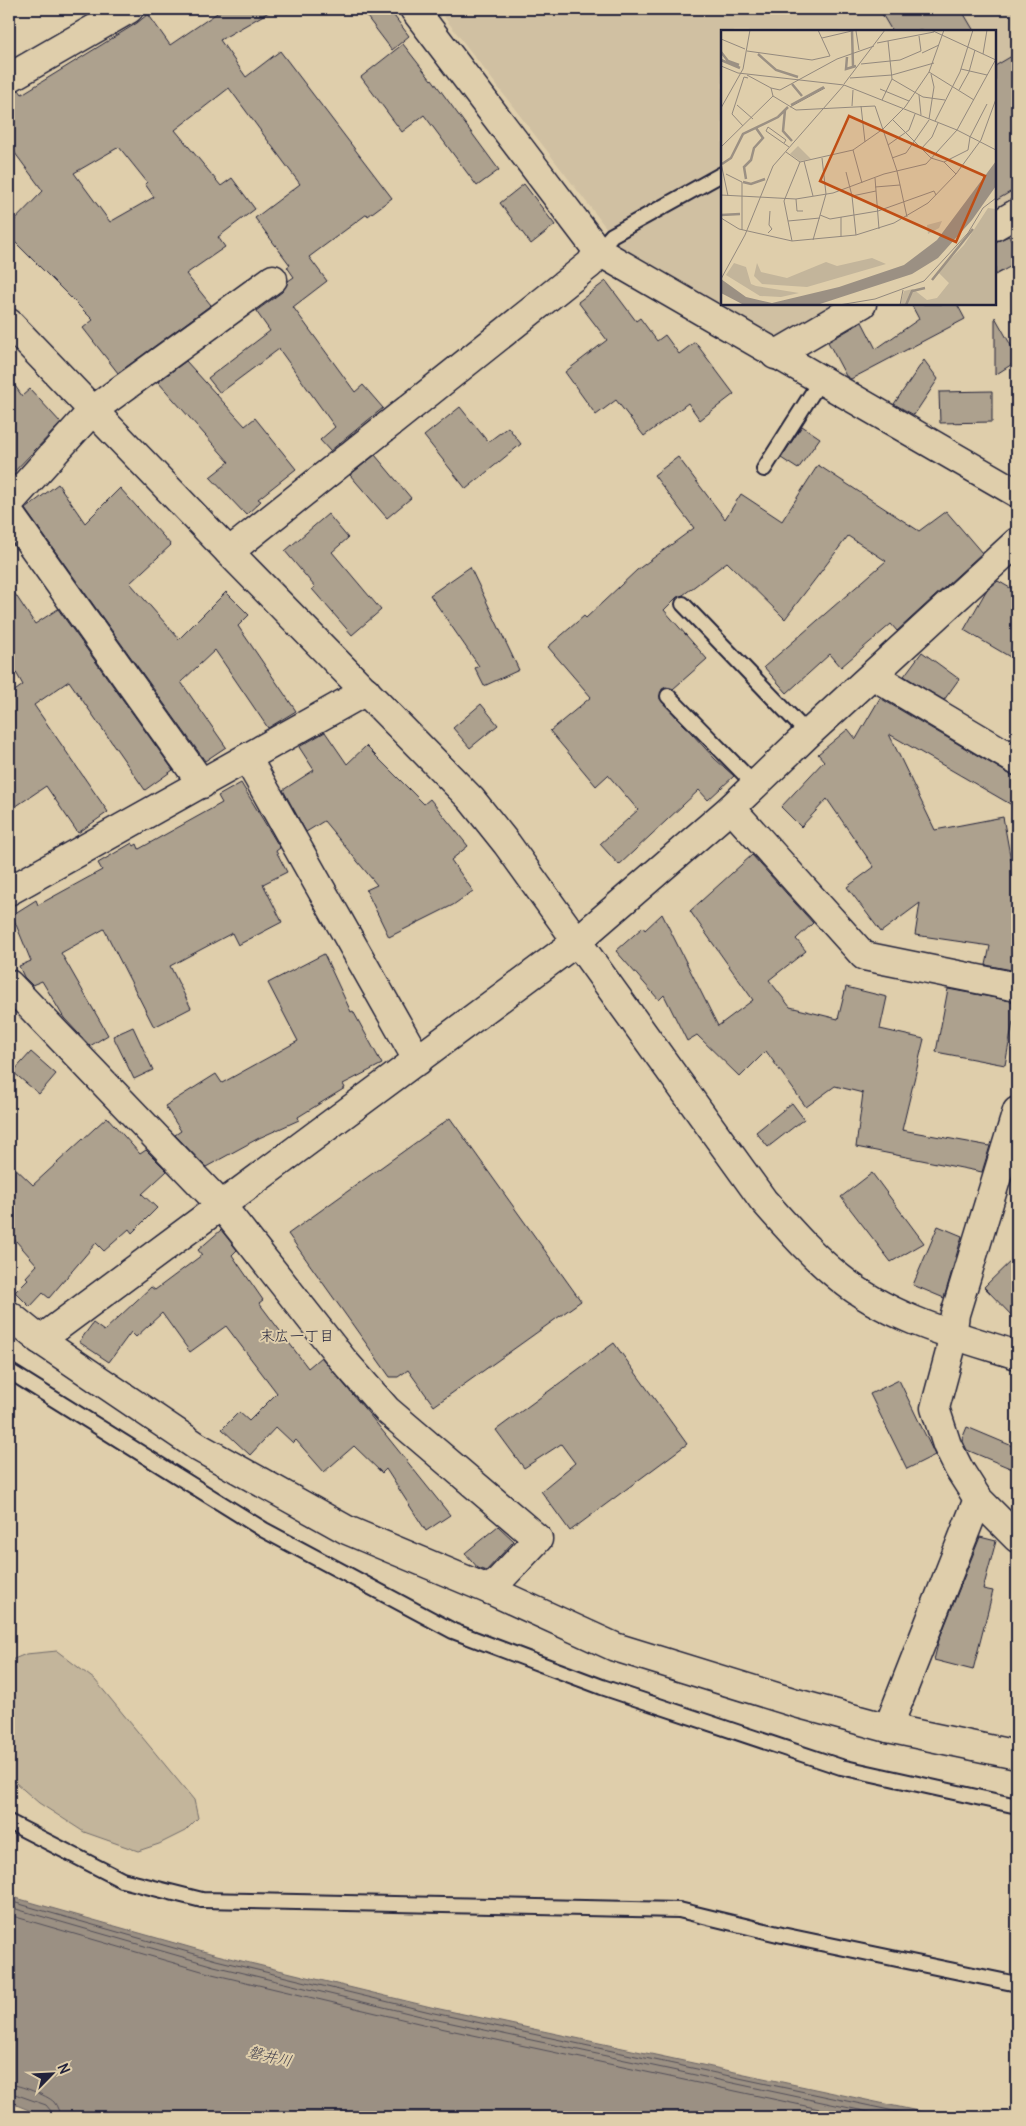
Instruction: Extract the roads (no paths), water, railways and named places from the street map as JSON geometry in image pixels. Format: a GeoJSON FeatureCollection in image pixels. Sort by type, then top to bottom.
{"type":"FeatureCollection","features":[{"type":"Feature","properties":{"kind":"street"},"geometry":{"type":"LineString","coordinates":[[9,78],[129,9]]}},
{"type":"Feature","properties":{"kind":"street"},"geometry":{"type":"LineString","coordinates":[[414,9],[598,251],[820,381],[1017,493]]}},
{"type":"Feature","properties":{"kind":"street"},"geometry":{"type":"LineString","coordinates":[[996,225],[1017,213]]}},
{"type":"Feature","properties":{"kind":"street"},"geometry":{"type":"LineString","coordinates":[[229,552],[590,264],[598,251]]}},
{"type":"Feature","properties":{"kind":"street"},"geometry":{"type":"LineString","coordinates":[[9,503],[92,410],[273,279]]}},
{"type":"Feature","properties":{"kind":"street"},"geometry":{"type":"LineString","coordinates":[[775,355],[860,305]]}},
{"type":"Feature","properties":{"kind":"street"},"geometry":{"type":"LineString","coordinates":[[9,323],[229,552],[471,799],[507,844],[764,1200],[801,1244],[842,1280],[887,1308],[952,1335],[1017,1355]]}},
{"type":"Feature","properties":{"kind":"street"},"geometry":{"type":"LineString","coordinates":[[9,513],[202,784]]}},
{"type":"Feature","properties":{"kind":"street"},"geometry":{"type":"LineString","coordinates":[[40,1340],[576,942],[731,808],[808,734],[874,676],[1017,542]]}},
{"type":"Feature","properties":{"kind":"street"},"geometry":{"type":"LineString","coordinates":[[874,676],[1017,761]]}},
{"type":"Feature","properties":{"kind":"street"},"geometry":{"type":"LineString","coordinates":[[9,891],[366,691]]}},
{"type":"Feature","properties":{"kind":"street"},"geometry":{"type":"LineString","coordinates":[[247,758],[418,1061]]}},
{"type":"Feature","properties":{"kind":"street"},"geometry":{"type":"LineString","coordinates":[[731,808],[864,956],[1017,987]]}},
{"type":"Feature","properties":{"kind":"street"},"geometry":{"type":"LineString","coordinates":[[9,984],[221,1205],[343,1360],[387,1410],[538,1539],[490,1590]]}},
{"type":"Feature","properties":{"kind":"street"},"geometry":{"type":"LineString","coordinates":[[1017,1111],[1013,1140],[955,1314],[950,1352],[935,1408],[947,1445],[959,1469],[978,1499],[1017,1538]]}},
{"type":"Feature","properties":{"kind":"street"},"geometry":{"type":"LineString","coordinates":[[9,1314],[40,1340],[198,1447],[347,1530],[490,1590],[615,1647],[796,1703],[888,1728],[1017,1755]]}},
{"type":"Feature","properties":{"kind":"street"},"geometry":{"type":"LineString","coordinates":[[888,1728],[978,1499]]}},
{"type":"Feature","properties":{"kind":"lane"},"geometry":{"type":"LineString","coordinates":[[598,251],[612,235],[721,175]]}},
{"type":"Feature","properties":{"kind":"lane"},"geometry":{"type":"LineString","coordinates":[[764,469],[820,381]]}},
{"type":"Feature","properties":{"kind":"lane"},"geometry":{"type":"LineString","coordinates":[[683,604],[808,734]]}},
{"type":"Feature","properties":{"kind":"lane"},"geometry":{"type":"LineString","coordinates":[[668,696],[755,785]]}},
{"type":"Feature","properties":{"kind":"lane"},"geometry":{"type":"LineString","coordinates":[[9,1371],[264,1530],[453,1631],[602,1687],[841,1767],[1017,1806]]}},
{"type":"Feature","properties":{"kind":"lane"},"geometry":{"type":"LineString","coordinates":[[9,1822],[122,1880],[202,1900],[678,1910],[782,1935],[1017,1984]]}},
{"type":"Feature","properties":{"kind":"water","name":"磐井川"},"geometry":{"type":"Polygon","coordinates":[[[9,1896],[217,1955],[435,2008],[946,2117],[46,2117],[9,2102],[9,1896]]]}},
{"type":"Feature","properties":{"kind":"district","name":"末広一丁目"},"geometry":{"type":"Point","coordinates":[297,1335]}}]}
